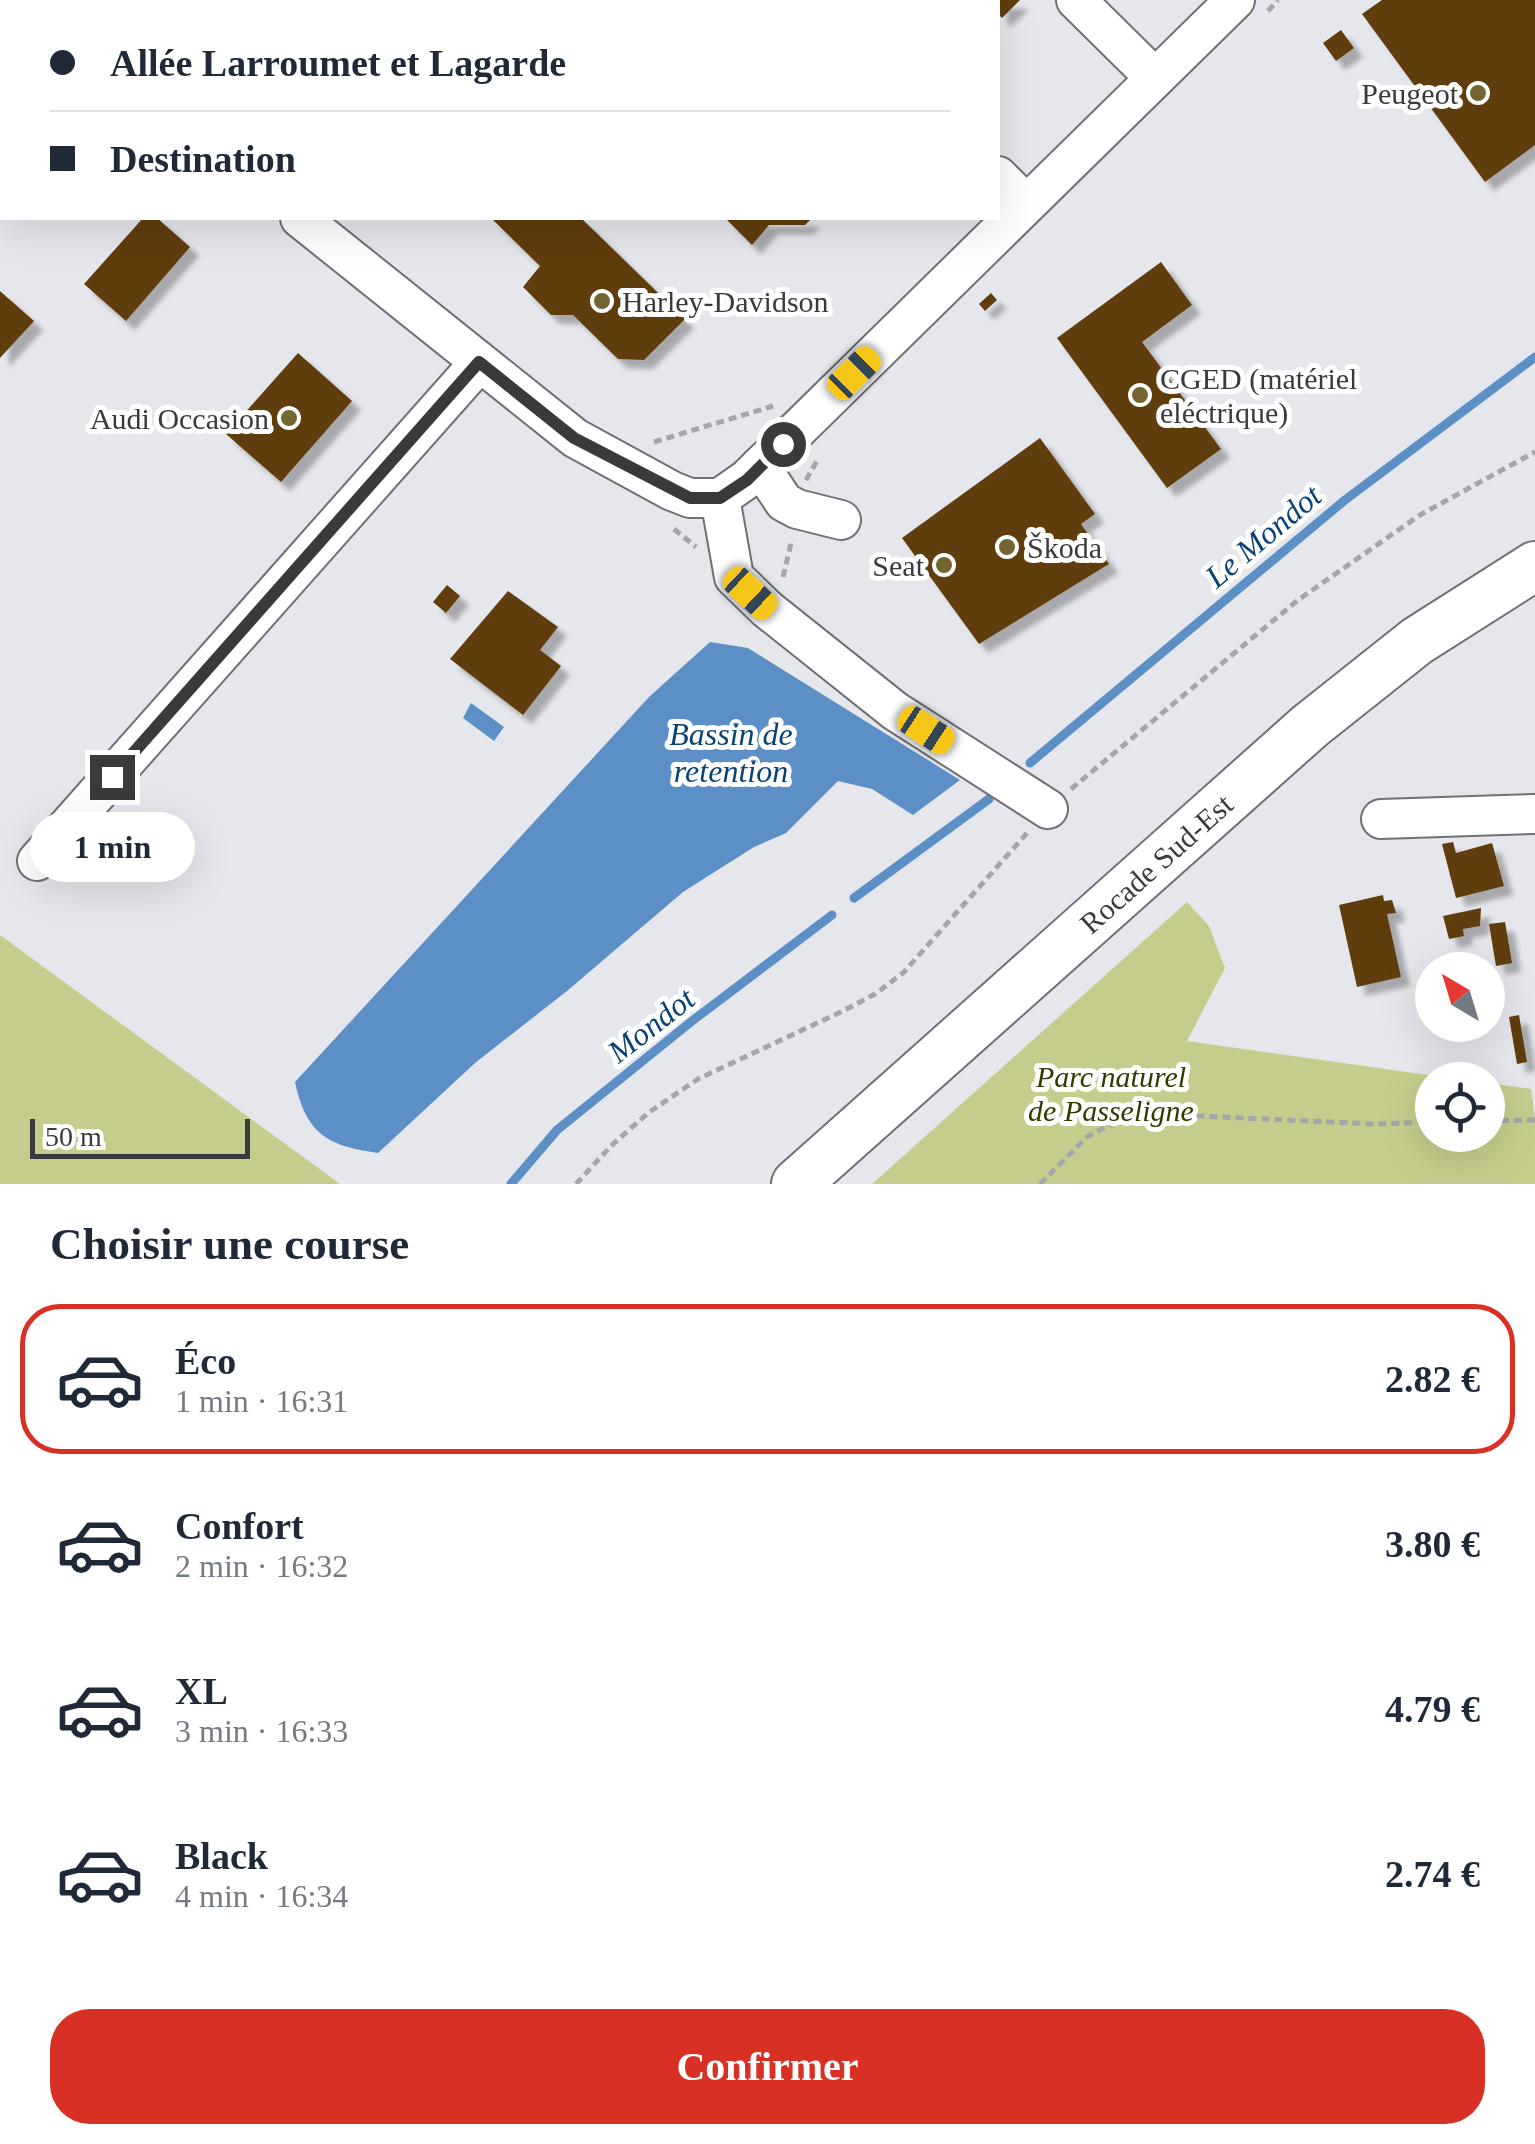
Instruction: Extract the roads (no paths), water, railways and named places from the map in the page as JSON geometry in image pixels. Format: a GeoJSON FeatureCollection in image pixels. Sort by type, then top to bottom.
{"type":"FeatureCollection","features":[{"type":"Feature","properties":{"kind":"main road","name":"Rocade Sud-Est"},"geometry":{"type":"LineString","coordinates":[[796,1184],[1310,726],[1417,641],[1535,566]]}},
{"type":"Feature","properties":{"kind":"street"},"geometry":{"type":"LineString","coordinates":[[1076,0],[1155,78]]}},
{"type":"Feature","properties":{"kind":"street"},"geometry":{"type":"LineString","coordinates":[[302,220],[574,438],[672,491],[690,498],[720,498],[760,466],[1155,78],[1251,6]]}},
{"type":"Feature","properties":{"kind":"street"},"geometry":{"type":"LineString","coordinates":[[1000,178],[1026,204]]}},
{"type":"Feature","properties":{"kind":"street"},"geometry":{"type":"LineString","coordinates":[[37,861],[479,362]]}},
{"type":"Feature","properties":{"kind":"street"},"geometry":{"type":"LineString","coordinates":[[760,466],[784,502],[842,520]]}},
{"type":"Feature","properties":{"kind":"street"},"geometry":{"type":"LineString","coordinates":[[720,498],[734,577],[773,613],[896,710],[1043,805]]}},
{"type":"Feature","properties":{"kind":"street"},"geometry":{"type":"LineString","coordinates":[[1382,819],[1535,814]]}},
{"type":"Feature","properties":{"kind":"water","name":"Bassin de retention"},"geometry":{"type":"Polygon","coordinates":[[[710,642],[748,648],[960,780],[913,815],[872,789],[838,781],[786,833],[754,847],[683,892],[475,1063],[378,1153],[345,1146],[322,1134],[306,1114],[295,1082],[649,697],[710,642]]]}},
{"type":"Feature","properties":{"kind":"water"},"geometry":{"type":"Polygon","coordinates":[[[471,703],[504,727],[494,741],[463,718],[471,703]]]}},
{"type":"Feature","properties":{"kind":"waterway","name":"Le Mondot"},"geometry":{"type":"LineString","coordinates":[[1030,763],[1345,500],[1535,357]]}},
{"type":"Feature","properties":{"kind":"waterway"},"geometry":{"type":"LineString","coordinates":[[854,898],[989,799]]}},
{"type":"Feature","properties":{"kind":"waterway","name":"Mondot"},"geometry":{"type":"LineString","coordinates":[[511,1184],[557,1130],[832,915]]}},
{"type":"Feature","properties":{"kind":"place","name":"Peugeot"},"geometry":{"type":"Point","coordinates":[1478,93]}},
{"type":"Feature","properties":{"kind":"place","name":"Harley-Davidson"},"geometry":{"type":"Point","coordinates":[602,301]}},
{"type":"Feature","properties":{"kind":"place","name":"CGED (matériel eléctrique)"},"geometry":{"type":"Point","coordinates":[1140,395]}},
{"type":"Feature","properties":{"kind":"place","name":"Audi Occasion"},"geometry":{"type":"Point","coordinates":[289,418]}},
{"type":"Feature","properties":{"kind":"place","name":"Škoda"},"geometry":{"type":"Point","coordinates":[1007,547]}},
{"type":"Feature","properties":{"kind":"place","name":"Seat"},"geometry":{"type":"Point","coordinates":[944,565]}},
{"type":"Feature","properties":{"kind":"park label","name":"Parc naturel de Passeligne"},"geometry":{"type":"Point","coordinates":[1111,1093]}}]}
